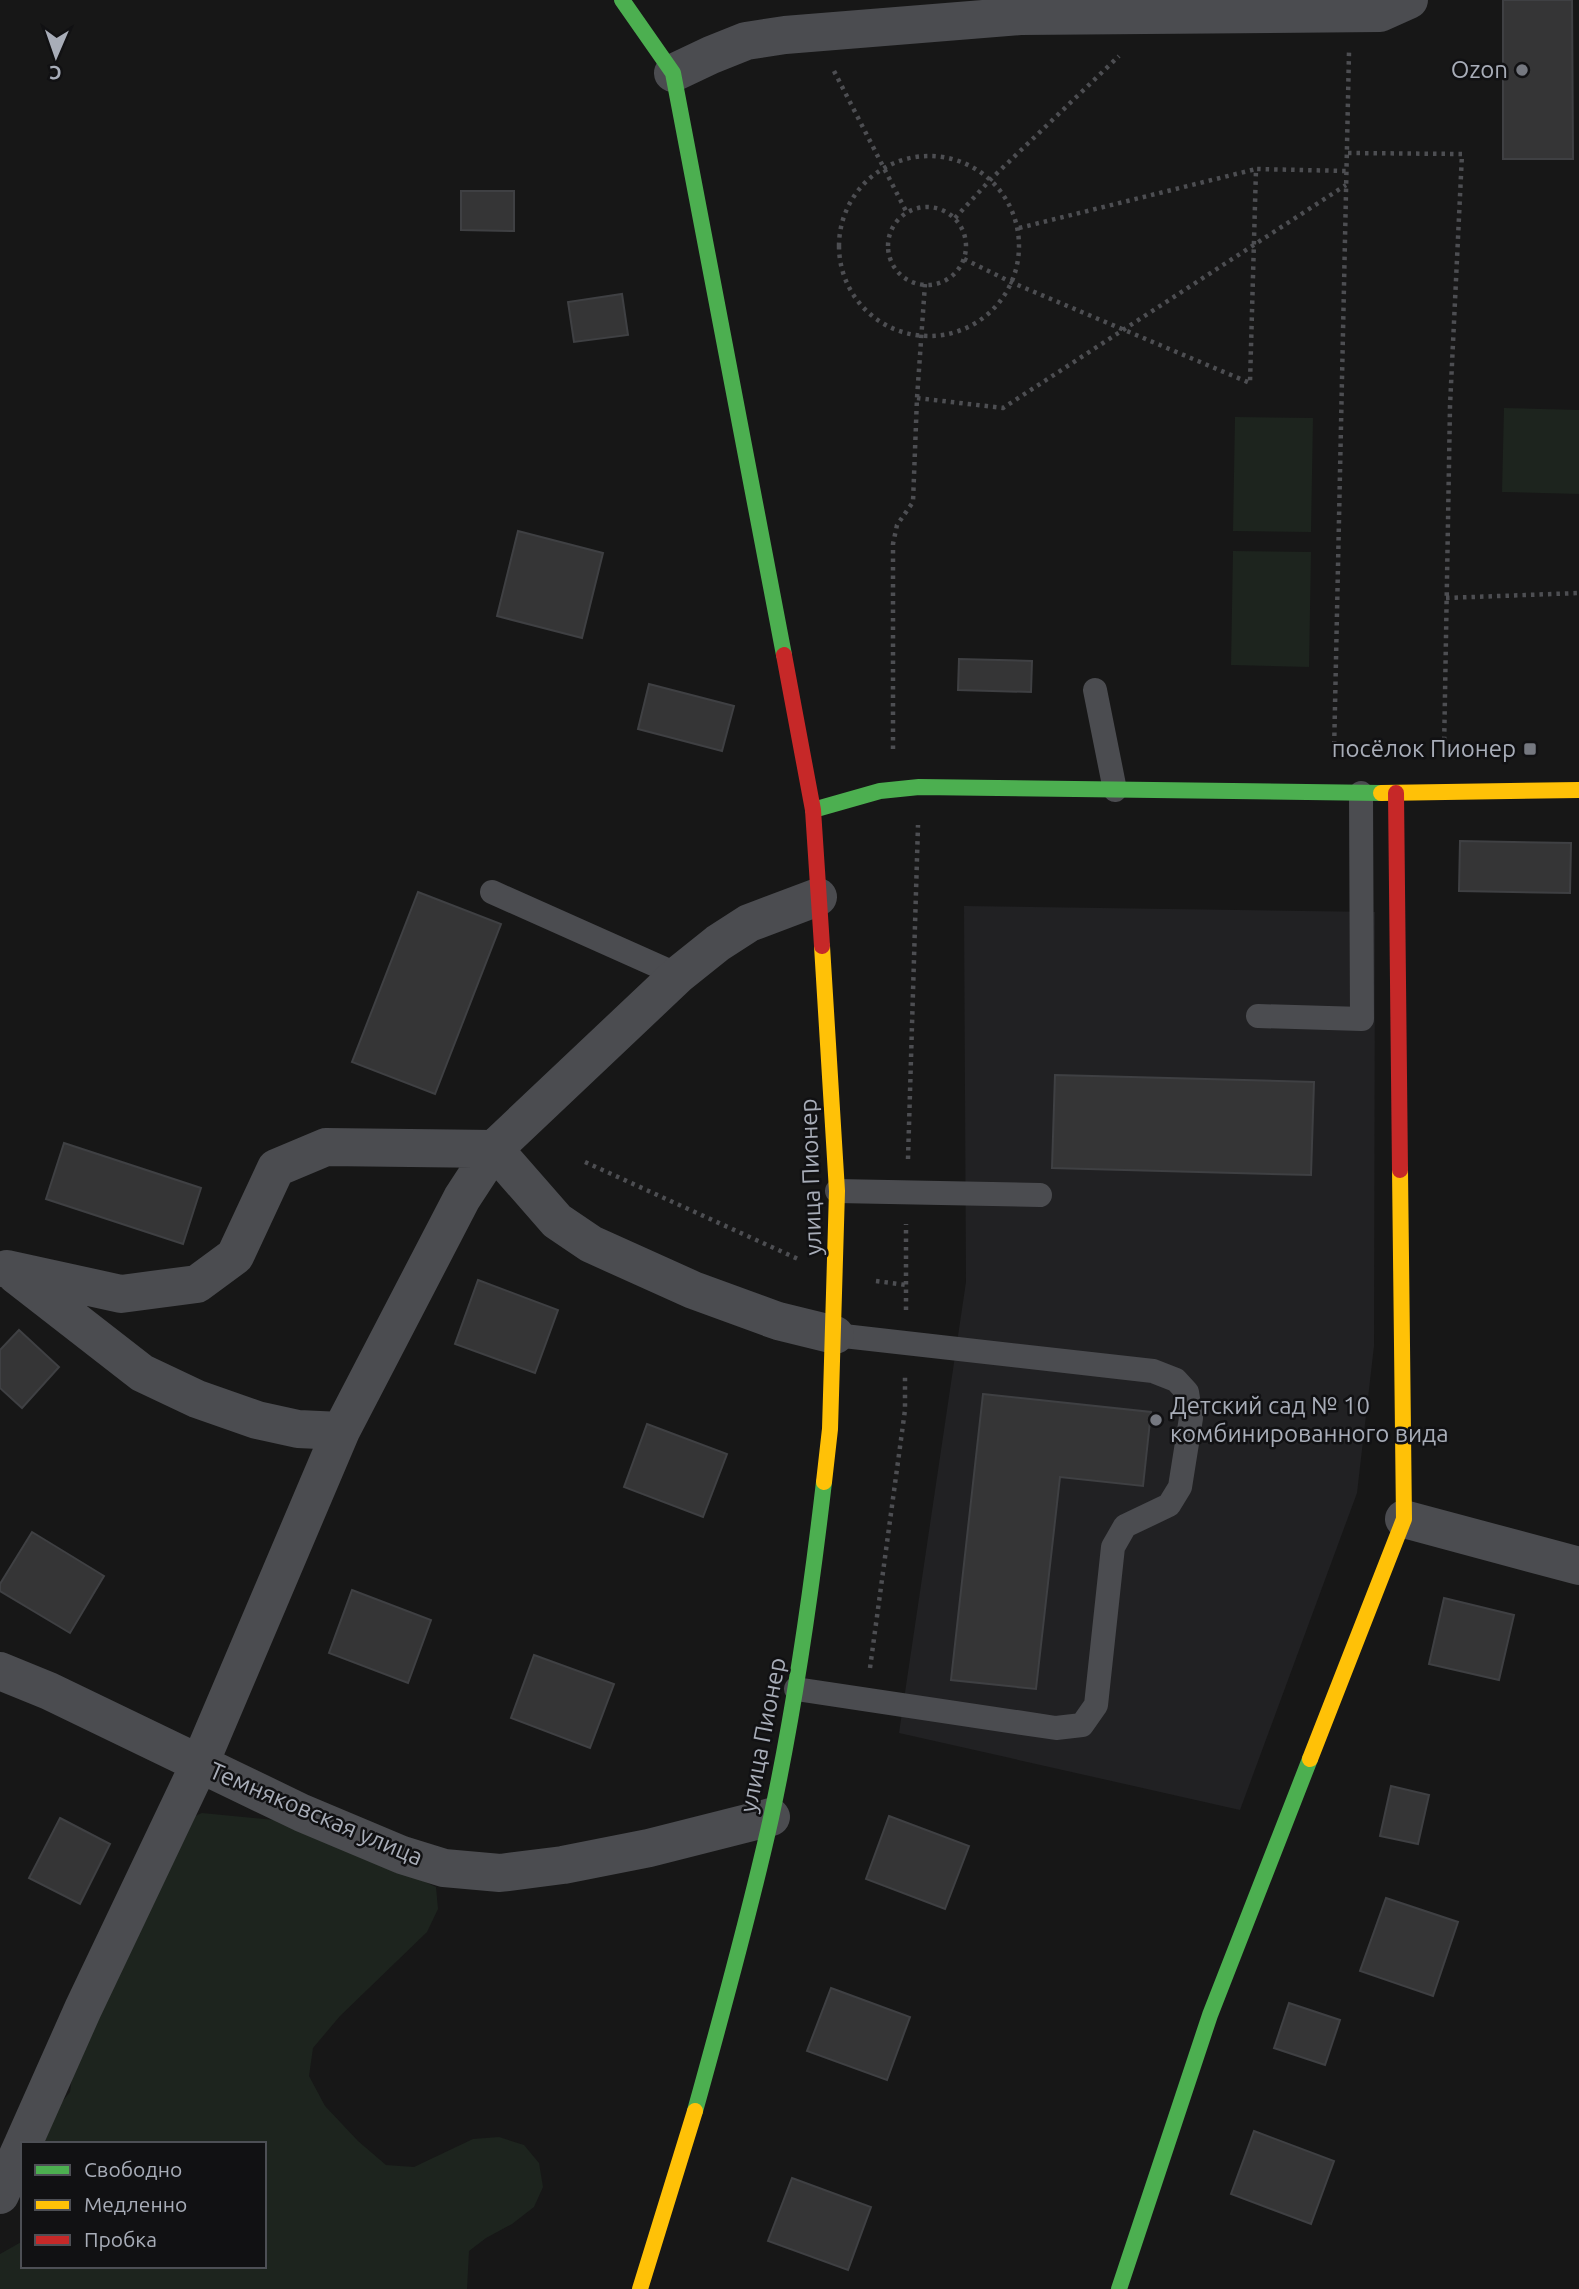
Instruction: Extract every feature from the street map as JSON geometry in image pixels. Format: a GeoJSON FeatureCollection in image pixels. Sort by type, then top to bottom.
{"type":"FeatureCollection","features":[{"type":"Feature","properties":{"kind":"street"},"geometry":{"type":"LineString","coordinates":[[622,0],[673,73],[746,41],[1021,8],[1148,13],[1350,14],[1380,13],[1408,1]]}},
{"type":"Feature","properties":{"kind":"street","name":"улица Пионер"},"geometry":{"type":"LineString","coordinates":[[640,2289],[703,2083],[771,1817],[796,1689],[813,1574],[828,1443],[835,1335],[837,1191],[813,810],[673,73]]}},
{"type":"Feature","properties":{"kind":"street"},"geometry":{"type":"LineString","coordinates":[[813,810],[880,791],[919,787],[1361,793],[1579,790]]}},
{"type":"Feature","properties":{"kind":"street"},"geometry":{"type":"LineString","coordinates":[[1119,2289],[1210,2015],[1404,1519],[1396,793]]}},
{"type":"Feature","properties":{"kind":"street"},"geometry":{"type":"LineString","coordinates":[[24,2142],[83,2009],[200,1763],[341,1431],[462,1198],[494,1149],[678,975],[718,943],[749,923],[818,897]]}},
{"type":"Feature","properties":{"kind":"street"},"geometry":{"type":"LineString","coordinates":[[3,1266],[121,1294],[197,1283],[234,1256],[276,1168],[326,1147],[494,1149],[557,1221],[591,1244],[693,1290],[778,1321],[835,1335]]}},
{"type":"Feature","properties":{"kind":"street"},"geometry":{"type":"LineString","coordinates":[[3,1266],[142,1373],[186,1394],[257,1420],[298,1429],[341,1431]]}},
{"type":"Feature","properties":{"kind":"street"},"geometry":{"type":"LineString","coordinates":[[1404,1519],[1579,1566]]}},
{"type":"Feature","properties":{"kind":"street","name":"Темняковская улица"},"geometry":{"type":"LineString","coordinates":[[0,1671],[49,1690],[302,1813],[402,1855],[444,1868],[500,1873],[563,1865],[771,1817]]}},
{"type":"Feature","properties":{"kind":"street"},"geometry":{"type":"LineString","coordinates":[[0,2195],[21,2148]]}},
{"type":"Feature","properties":{"kind":"lane"},"geometry":{"type":"LineString","coordinates":[[1095,690],[1115,790]]}},
{"type":"Feature","properties":{"kind":"lane"},"geometry":{"type":"LineString","coordinates":[[1258,1017],[1362,1019],[1361,793]]}},
{"type":"Feature","properties":{"kind":"lane"},"geometry":{"type":"LineString","coordinates":[[492,892],[678,975]]}},
{"type":"Feature","properties":{"kind":"lane"},"geometry":{"type":"LineString","coordinates":[[837,1191],[1040,1195]]}},
{"type":"Feature","properties":{"kind":"lane"},"geometry":{"type":"LineString","coordinates":[[796,1689],[1056,1728],[1082,1725],[1096,1705],[1114,1547],[1125,1526],[1169,1505],[1180,1487],[1191,1418],[1187,1392],[1175,1380],[1153,1371],[835,1335]]}},
{"type":"Feature","properties":{"kind":"path"},"geometry":{"type":"LineString","coordinates":[[955,218],[991,179],[1143,32],[1148,13]]}},
{"type":"Feature","properties":{"kind":"path"},"geometry":{"type":"LineString","coordinates":[[1334,755],[1350,14]]}},
{"type":"Feature","properties":{"kind":"path"},"geometry":{"type":"LineString","coordinates":[[813,32],[907,213]]}},
{"type":"Feature","properties":{"kind":"path"},"geometry":{"type":"LineString","coordinates":[[1348,153],[1462,153],[1450,405],[1444,753]]}},
{"type":"Feature","properties":{"kind":"path"},"geometry":{"type":"LineString","coordinates":[[934,156],[965,163],[991,179],[1009,202],[1019,228],[1020,256],[1013,283],[998,307],[976,324],[950,335],[922,337],[892,330],[866,312],[847,286],[839,256],[840,225],[853,196],[868,178],[903,159],[934,156]]}},
{"type":"Feature","properties":{"kind":"path"},"geometry":{"type":"LineString","coordinates":[[1019,228],[1256,169],[1347,171]]}},
{"type":"Feature","properties":{"kind":"path"},"geometry":{"type":"LineString","coordinates":[[964,259],[1013,283],[1250,383],[1256,169]]}},
{"type":"Feature","properties":{"kind":"path"},"geometry":{"type":"LineString","coordinates":[[916,398],[1003,408],[1347,185]]}},
{"type":"Feature","properties":{"kind":"path"},"geometry":{"type":"LineString","coordinates":[[931,207],[955,218],[965,237],[966,248],[958,270],[949,278],[937,284],[925,285],[913,282],[894,266],[890,255],[891,232],[907,213],[931,207]]}},
{"type":"Feature","properties":{"kind":"path"},"geometry":{"type":"LineString","coordinates":[[866,1700],[905,1410],[907,1193],[920,756],[893,749],[893,544],[897,525],[913,502],[916,398],[925,285]]}},
{"type":"Feature","properties":{"kind":"path"},"geometry":{"type":"LineString","coordinates":[[1446,598],[1579,593]]}},
{"type":"Feature","properties":{"kind":"path"},"geometry":{"type":"LineString","coordinates":[[585,1162],[808,1264]]}},
{"type":"Feature","properties":{"kind":"path"},"geometry":{"type":"LineString","coordinates":[[867,1280],[906,1285]]}},
{"type":"Feature","properties":{"kind":"shaded area"},"geometry":{"type":"Polygon","coordinates":[[[1504,408],[1579,410],[1579,494],[1502,492],[1504,408]]]}},
{"type":"Feature","properties":{"kind":"shaded area"},"geometry":{"type":"Polygon","coordinates":[[[1235,417],[1313,418],[1311,532],[1233,531],[1235,417]]]}},
{"type":"Feature","properties":{"kind":"shaded area"},"geometry":{"type":"Polygon","coordinates":[[[1233,551],[1311,552],[1309,667],[1231,665],[1233,551]]]}},
{"type":"Feature","properties":{"kind":"shaded area","name":"Детский сад № 10 комбинированного вида"},"geometry":{"type":"Polygon","coordinates":[[[964,906],[1375,912],[1374,1346],[1357,1493],[1240,1810],[899,1733],[966,1282],[964,906]]]}},
{"type":"Feature","properties":{"kind":"shaded area"},"geometry":{"type":"Polygon","coordinates":[[[202,1813],[295,1822],[436,1887],[438,1909],[427,1932],[340,2016],[313,2048],[309,2076],[325,2106],[358,2141],[386,2165],[414,2167],[473,2139],[499,2137],[524,2145],[539,2163],[543,2187],[534,2207],[469,2251],[467,2289],[0,2289],[0,2254],[21,2242],[21,2268],[266,2268],[266,2142],[30,2142],[70,2092],[75,2056],[179,1823],[202,1813]]]}},
{"type":"Feature","properties":{"kind":"building"},"geometry":{"type":"Polygon","coordinates":[[[1503,0],[1572,0],[1573,159],[1503,159],[1503,0]]]}},
{"type":"Feature","properties":{"kind":"building"},"geometry":{"type":"Polygon","coordinates":[[[461,191],[514,191],[514,231],[461,230],[461,191]]]}},
{"type":"Feature","properties":{"kind":"building"},"geometry":{"type":"Polygon","coordinates":[[[622,294],[628,335],[574,342],[568,302],[622,294]]]}},
{"type":"Feature","properties":{"kind":"building"},"geometry":{"type":"Polygon","coordinates":[[[518,531],[603,553],[582,638],[497,616],[518,531]]]}},
{"type":"Feature","properties":{"kind":"building"},"geometry":{"type":"Polygon","coordinates":[[[959,659],[1032,661],[1031,692],[958,690],[959,659]]]}},
{"type":"Feature","properties":{"kind":"building"},"geometry":{"type":"Polygon","coordinates":[[[649,684],[734,706],[722,751],[638,729],[649,684]]]}},
{"type":"Feature","properties":{"kind":"building"},"geometry":{"type":"Polygon","coordinates":[[[1460,841],[1571,843],[1570,893],[1459,891],[1460,841]]]}},
{"type":"Feature","properties":{"kind":"building"},"geometry":{"type":"Polygon","coordinates":[[[418,892],[501,924],[435,1094],[352,1062],[418,892]]]}},
{"type":"Feature","properties":{"kind":"building"},"geometry":{"type":"Polygon","coordinates":[[[1055,1075],[1314,1082],[1311,1175],[1052,1168],[1055,1075]]]}},
{"type":"Feature","properties":{"kind":"building"},"geometry":{"type":"Polygon","coordinates":[[[64,1143],[201,1188],[183,1244],[46,1199],[64,1143]]]}},
{"type":"Feature","properties":{"kind":"building"},"geometry":{"type":"Polygon","coordinates":[[[478,1280],[558,1310],[535,1373],[455,1344],[478,1280]]]}},
{"type":"Feature","properties":{"kind":"building"},"geometry":{"type":"Polygon","coordinates":[[[19,1330],[59,1367],[22,1408],[0,1388],[0,1350],[19,1330]]]}},
{"type":"Feature","properties":{"kind":"building"},"geometry":{"type":"Polygon","coordinates":[[[983,1394],[1151,1412],[1143,1486],[1060,1477],[1036,1689],[951,1680],[983,1394]]]}},
{"type":"Feature","properties":{"kind":"building"},"geometry":{"type":"Polygon","coordinates":[[[647,1424],[727,1454],[703,1517],[624,1487],[647,1424]]]}},
{"type":"Feature","properties":{"kind":"building"},"geometry":{"type":"Polygon","coordinates":[[[32,1532],[104,1576],[70,1633],[0,1591],[0,1584],[32,1532]]]}},
{"type":"Feature","properties":{"kind":"building"},"geometry":{"type":"Polygon","coordinates":[[[352,1590],[431,1620],[408,1683],[329,1653],[352,1590]]]}},
{"type":"Feature","properties":{"kind":"building"},"geometry":{"type":"Polygon","coordinates":[[[1444,1598],[1514,1615],[1499,1680],[1429,1664],[1444,1598]]]}},
{"type":"Feature","properties":{"kind":"building"},"geometry":{"type":"Polygon","coordinates":[[[534,1655],[614,1684],[590,1748],[511,1718],[534,1655]]]}},
{"type":"Feature","properties":{"kind":"building"},"geometry":{"type":"Polygon","coordinates":[[[1391,1786],[1429,1795],[1418,1844],[1380,1836],[1391,1786]]]}},
{"type":"Feature","properties":{"kind":"building"},"geometry":{"type":"Polygon","coordinates":[[[889,1816],[969,1846],[945,1909],[866,1879],[889,1816]]]}},
{"type":"Feature","properties":{"kind":"building"},"geometry":{"type":"Polygon","coordinates":[[[60,1818],[110,1844],[80,1904],[29,1878],[60,1818]]]}},
{"type":"Feature","properties":{"kind":"building"},"geometry":{"type":"Polygon","coordinates":[[[1386,1898],[1458,1922],[1433,1996],[1360,1971],[1386,1898]]]}},
{"type":"Feature","properties":{"kind":"building"},"geometry":{"type":"Polygon","coordinates":[[[831,1988],[910,2017],[887,2080],[807,2051],[831,1988]]]}},
{"type":"Feature","properties":{"kind":"building"},"geometry":{"type":"Polygon","coordinates":[[[1289,2003],[1340,2020],[1325,2065],[1274,2048],[1289,2003]]]}},
{"type":"Feature","properties":{"kind":"building"},"geometry":{"type":"Polygon","coordinates":[[[1254,2131],[1334,2161],[1311,2224],[1231,2194],[1254,2131]]]}},
{"type":"Feature","properties":{"kind":"building"},"geometry":{"type":"Polygon","coordinates":[[[792,2178],[871,2207],[848,2270],[768,2241],[792,2178]]]}},
{"type":"Feature","properties":{"kind":"traffic: fast"},"geometry":{"type":"LineString","coordinates":[[622,0],[673,73],[784,655]]}},
{"type":"Feature","properties":{"kind":"traffic: fast"},"geometry":{"type":"LineString","coordinates":[[813,810],[880,791],[919,787],[1381,793]]}},
{"type":"Feature","properties":{"kind":"traffic: fast"},"geometry":{"type":"LineString","coordinates":[[695,2111],[763,1855],[780,1776],[802,1650],[824,1482]]}},
{"type":"Feature","properties":{"kind":"traffic: fast"},"geometry":{"type":"LineString","coordinates":[[1119,2289],[1210,2015],[1310,1759]]}},
{"type":"Feature","properties":{"kind":"traffic: slow"},"geometry":{"type":"LineString","coordinates":[[1381,793],[1579,790]]}},
{"type":"Feature","properties":{"kind":"traffic: slow"},"geometry":{"type":"LineString","coordinates":[[822,946],[837,1191],[830,1429],[824,1482]]}},
{"type":"Feature","properties":{"kind":"traffic: slow"},"geometry":{"type":"LineString","coordinates":[[1310,1759],[1404,1519],[1400,1170]]}},
{"type":"Feature","properties":{"kind":"traffic: slow"},"geometry":{"type":"LineString","coordinates":[[640,2289],[695,2111]]}},
{"type":"Feature","properties":{"kind":"traffic: jam"},"geometry":{"type":"LineString","coordinates":[[784,655],[813,810],[822,946]]}},
{"type":"Feature","properties":{"kind":"traffic: jam"},"geometry":{"type":"LineString","coordinates":[[1396,793],[1400,1170]]}},
{"type":"Feature","properties":{"kind":"place","name":"Ozon"},"geometry":{"type":"Point","coordinates":[1522,70]}},
{"type":"Feature","properties":{"kind":"place","name":"посёлок Пионер"},"geometry":{"type":"Point","coordinates":[1530,749]}},
{"type":"Feature","properties":{"kind":"place","name":"Детский сад № 10 комбинированного вида"},"geometry":{"type":"Point","coordinates":[1156,1420]}}]}
